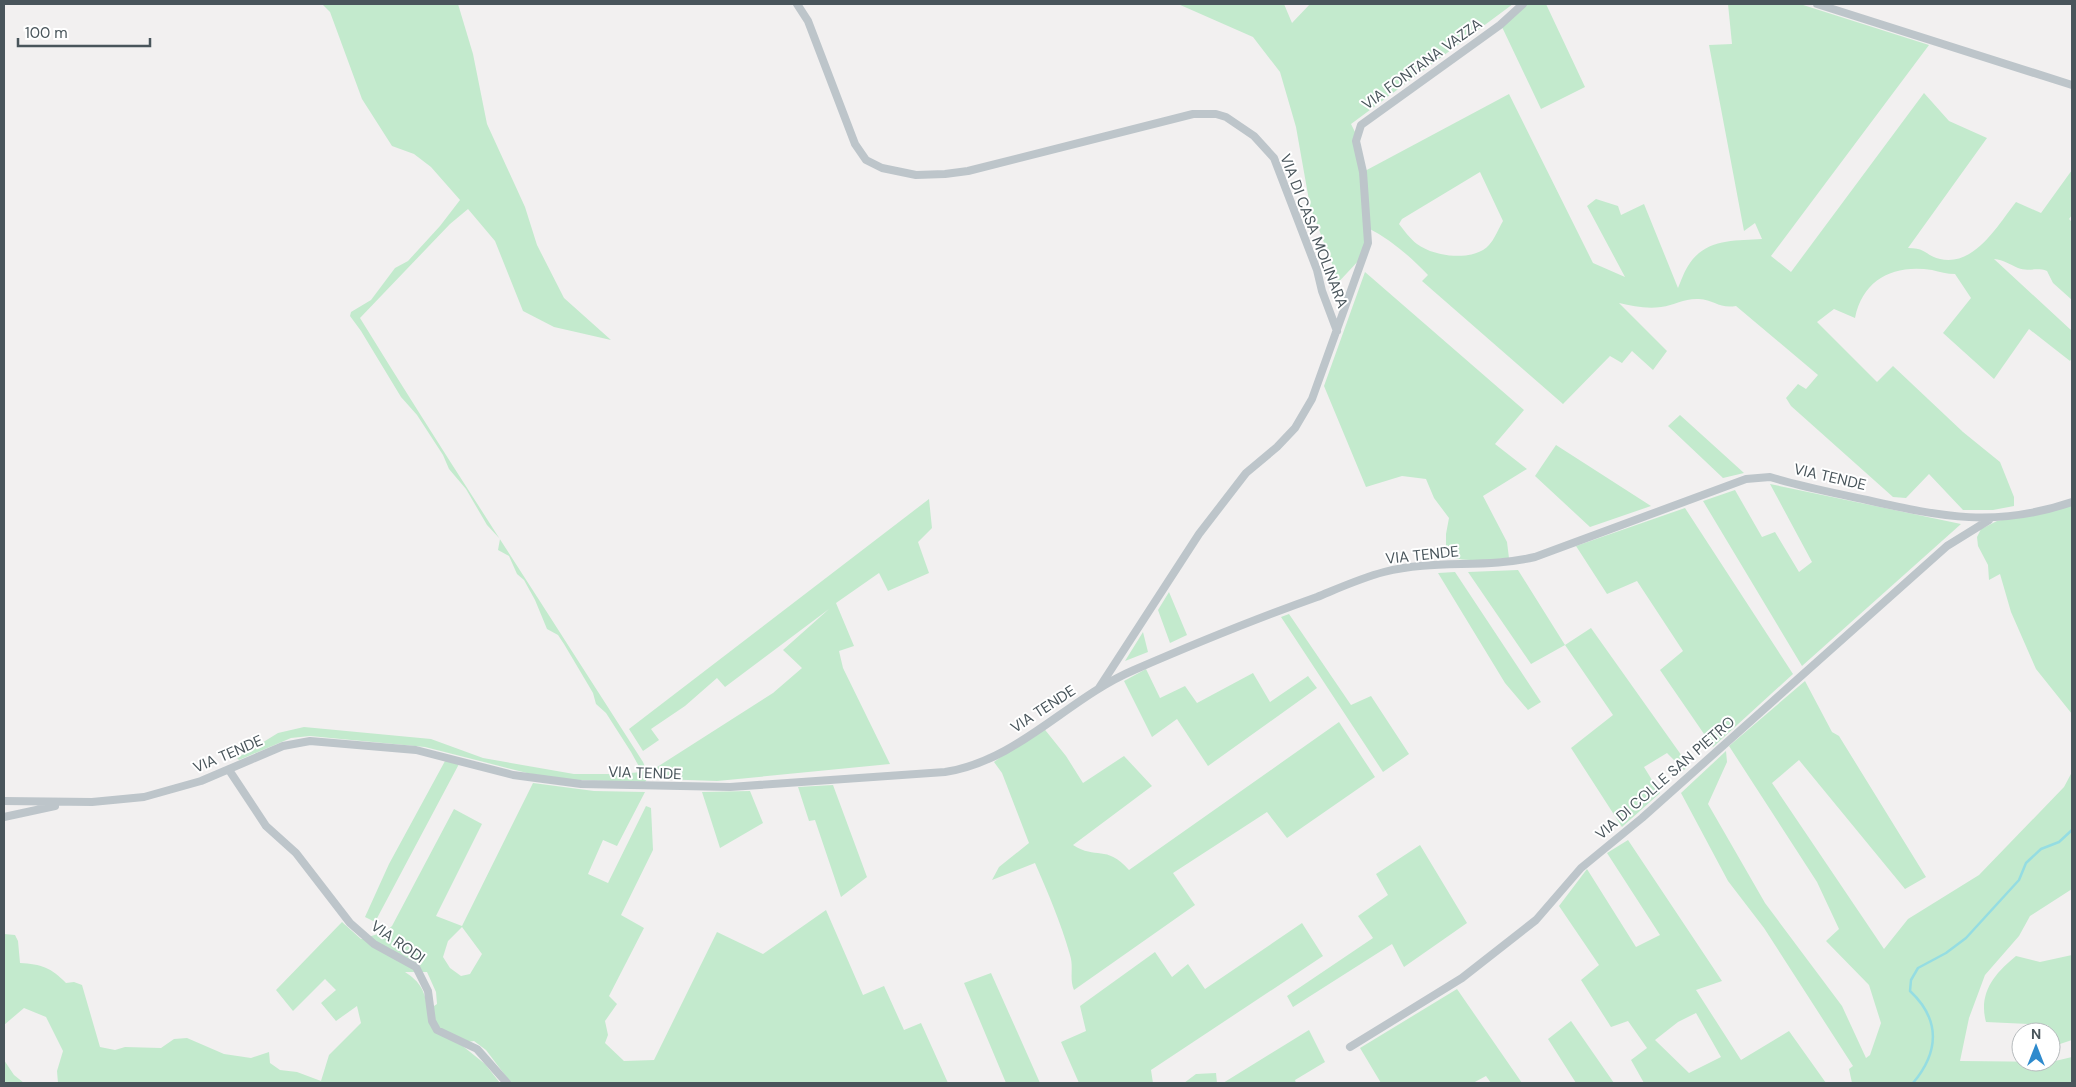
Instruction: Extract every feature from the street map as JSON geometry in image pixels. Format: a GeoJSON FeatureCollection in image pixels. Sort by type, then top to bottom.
{"type":"FeatureCollection","features":[{"type":"Feature","properties":{"kind":"street","name":"VIA DI CASA MOLINARA"},"geometry":{"type":"LineString","coordinates":[[796,4],[808,21],[856,144],[866,160],[882,168],[916,175],[968,171],[1199,114],[1216,114],[1239,125],[1254,136],[1274,158],[1317,270],[1322,291],[1337,331],[1314,392],[1295,428],[1277,447],[1246,473],[1199,534],[1098,690]]}},
{"type":"Feature","properties":{"kind":"street","name":"VIA FONTANA VAZZA"},"geometry":{"type":"LineString","coordinates":[[1337,331],[1368,243],[1363,172],[1356,141],[1361,125],[1500,25],[1522,4]]}},
{"type":"Feature","properties":{"kind":"street"},"geometry":{"type":"LineString","coordinates":[[1816,4],[2072,85]]}},
{"type":"Feature","properties":{"kind":"street","name":"VIA TENDE"},"geometry":{"type":"LineString","coordinates":[[4,801],[66,803],[128,800],[153,796],[230,770],[283,746],[300,742],[320,741],[416,750],[513,775],[581,784],[730,787],[945,772],[973,766],[996,755],[1098,690],[1148,664],[1274,612],[1384,572],[1427,566],[1502,563],[1535,557],[1746,479],[1770,478],[1934,515],[1991,519],[2031,513],[2072,502]]}},
{"type":"Feature","properties":{"kind":"street","name":"VIA DI COLLE SAN PIETRO"},"geometry":{"type":"LineString","coordinates":[[1350,1048],[1462,978],[1528,926],[1549,906],[1581,868],[1642,818],[1947,546],[1991,519]]}},
{"type":"Feature","properties":{"kind":"street","name":"VIA RODI"},"geometry":{"type":"LineString","coordinates":[[230,770],[266,826],[296,853],[350,923],[374,944],[416,967],[428,991],[432,1021],[437,1030],[477,1049],[507,1083]]}},
{"type":"Feature","properties":{"kind":"street"},"geometry":{"type":"LineString","coordinates":[[4,817],[66,803]]}},
{"type":"Feature","properties":{"kind":"green space"},"geometry":{"type":"Polygon","coordinates":[[[322,4],[458,4],[473,54],[487,124],[525,207],[537,245],[564,298],[611,340],[554,327],[523,311],[495,241],[468,209],[450,224],[360,318],[500,539],[487,525],[466,489],[449,469],[443,455],[417,415],[401,397],[350,316],[351,312],[371,300],[395,268],[408,261],[440,226],[460,200],[431,167],[414,154],[392,146],[362,99],[330,12],[322,4]]]}},
{"type":"Feature","properties":{"kind":"green space"},"geometry":{"type":"Polygon","coordinates":[[[1178,4],[1284,4],[1292,23],[1310,4],[1513,4],[1351,124],[1356,134],[1363,172],[1509,94],[1593,263],[1625,277],[1587,206],[1596,199],[1618,206],[1621,215],[1644,204],[1678,288],[1688,266],[1703,250],[1731,241],[1762,239],[1755,223],[1744,231],[1709,45],[1732,44],[1728,4],[1800,4],[1929,45],[1771,256],[1791,272],[1924,93],[1949,121],[1987,138],[1908,248],[1919,249],[1940,259],[1952,260],[1964,257],[1984,242],[2016,202],[2041,213],[2072,170],[2072,215],[2069,219],[2072,222],[2072,300],[2053,283],[2047,271],[2021,269],[2004,261],[1994,259],[2072,331],[2072,358],[2070,361],[2029,329],[1994,379],[1943,333],[1971,298],[1955,274],[1932,270],[1905,269],[1893,272],[1882,277],[1865,293],[1855,318],[1834,309],[1817,322],[1877,382],[1893,366],[1963,432],[2000,462],[2014,497],[2014,506],[1993,510],[1963,510],[1929,474],[1906,498],[1893,497],[1791,406],[1786,398],[1798,384],[1806,389],[1818,375],[1736,306],[1730,307],[1699,299],[1655,308],[1619,303],[1667,351],[1653,370],[1632,351],[1622,363],[1610,356],[1563,404],[1422,281],[1428,275],[1414,261],[1392,243],[1368,228],[1361,258],[1333,288],[1333,266],[1310,206],[1296,127],[1280,72],[1253,37],[1178,4]],[[1480,172],[1402,219],[1399,224],[1412,240],[1424,248],[1443,255],[1464,256],[1474,254],[1489,245],[1503,221],[1480,172]]]}},
{"type":"Feature","properties":{"kind":"green space"},"geometry":{"type":"Polygon","coordinates":[[[1527,4],[1546,4],[1585,87],[1541,109],[1502,27],[1527,4]]]}},
{"type":"Feature","properties":{"kind":"green space"},"geometry":{"type":"Polygon","coordinates":[[[1365,272],[1524,410],[1495,444],[1527,469],[1483,496],[1507,542],[1509,558],[1467,560],[1446,554],[1446,534],[1449,518],[1434,498],[1426,479],[1402,476],[1366,487],[1324,386],[1365,272]]]}},
{"type":"Feature","properties":{"kind":"green space"},"geometry":{"type":"Polygon","coordinates":[[[1680,415],[1744,473],[1723,478],[1668,426],[1680,415]]]}},
{"type":"Feature","properties":{"kind":"green space"},"geometry":{"type":"Polygon","coordinates":[[[1556,445],[1651,506],[1590,527],[1535,476],[1556,445]]]}},
{"type":"Feature","properties":{"kind":"green space"},"geometry":{"type":"Polygon","coordinates":[[[1770,484],[1961,524],[1802,666],[1703,501],[1735,490],[1762,537],[1775,532],[1799,572],[1812,562],[1770,484]]]}},
{"type":"Feature","properties":{"kind":"green space"},"geometry":{"type":"Polygon","coordinates":[[[929,499],[932,528],[918,542],[929,573],[888,591],[879,573],[836,603],[854,646],[839,651],[843,668],[890,764],[717,781],[659,779],[654,769],[773,693],[802,668],[783,650],[829,609],[725,687],[717,678],[685,706],[651,729],[659,740],[643,751],[629,729],[929,499]]]}},
{"type":"Feature","properties":{"kind":"green space"},"geometry":{"type":"Polygon","coordinates":[[[2072,505],[2072,714],[2036,669],[2011,612],[2000,574],[1989,580],[1988,565],[1978,546],[1977,537],[1981,529],[1997,521],[2072,505]]]}},
{"type":"Feature","properties":{"kind":"green space"},"geometry":{"type":"Polygon","coordinates":[[[1685,508],[1793,674],[1713,747],[1660,670],[1683,651],[1637,581],[1607,594],[1576,546],[1685,508]]]}},
{"type":"Feature","properties":{"kind":"green space"},"geometry":{"type":"Polygon","coordinates":[[[500,539],[643,762],[649,776],[645,782],[575,780],[535,775],[425,747],[310,736],[291,738],[239,760],[237,758],[278,733],[304,727],[431,739],[483,758],[574,774],[642,772],[606,713],[596,704],[593,693],[564,644],[558,635],[547,629],[535,600],[524,580],[517,574],[509,556],[498,550],[500,539]]]}},
{"type":"Feature","properties":{"kind":"green space"},"geometry":{"type":"Polygon","coordinates":[[[1518,570],[1565,645],[1531,664],[1468,572],[1518,570]]]}},
{"type":"Feature","properties":{"kind":"green space"},"geometry":{"type":"Polygon","coordinates":[[[1455,572],[1541,702],[1528,710],[1505,683],[1438,573],[1455,572]]]}},
{"type":"Feature","properties":{"kind":"green space"},"geometry":{"type":"Polygon","coordinates":[[[1169,592],[1187,635],[1170,643],[1158,610],[1169,592]]]}},
{"type":"Feature","properties":{"kind":"green space"},"geometry":{"type":"Polygon","coordinates":[[[1289,614],[1351,705],[1371,696],[1409,754],[1383,772],[1281,617],[1289,614]]]}},
{"type":"Feature","properties":{"kind":"green space"},"geometry":{"type":"Polygon","coordinates":[[[1591,628],[1689,766],[1684,770],[1667,753],[1644,767],[1660,793],[1622,827],[1571,748],[1613,715],[1565,645],[1591,628]]]}},
{"type":"Feature","properties":{"kind":"green space"},"geometry":{"type":"Polygon","coordinates":[[[1143,632],[1148,652],[1125,661],[1143,632]]]}},
{"type":"Feature","properties":{"kind":"green space"},"geometry":{"type":"Polygon","coordinates":[[[1146,669],[1160,698],[1185,686],[1197,703],[1253,673],[1270,702],[1308,676],[1317,688],[1208,766],[1177,719],[1152,737],[1124,681],[1146,669]]]}},
{"type":"Feature","properties":{"kind":"green space"},"geometry":{"type":"Polygon","coordinates":[[[1805,681],[1832,732],[1839,736],[1926,877],[1905,889],[1799,760],[1772,783],[1884,949],[1908,919],[1979,875],[2064,787],[2072,772],[2072,889],[2030,916],[2019,936],[1985,975],[1969,1018],[1960,1061],[2011,1062],[2011,1072],[2061,1072],[2061,1060],[2072,1057],[2072,1083],[1852,1083],[1849,1069],[1853,1066],[1764,928],[1728,881],[1681,793],[1726,751],[1727,762],[1708,804],[1765,903],[1842,1006],[1866,1058],[1870,1055],[1881,1023],[1869,985],[1826,941],[1839,929],[1817,882],[1729,746],[1805,681]]]}},
{"type":"Feature","properties":{"kind":"green space"},"geometry":{"type":"Polygon","coordinates":[[[1339,722],[1375,777],[1287,838],[1267,812],[1173,873],[1195,905],[1074,990],[1071,959],[1054,908],[1035,863],[992,880],[999,867],[1029,843],[1002,773],[994,762],[1042,726],[1066,756],[1083,783],[1124,756],[1152,786],[1073,845],[1088,852],[1114,857],[1129,870],[1339,722]]]}},
{"type":"Feature","properties":{"kind":"green space"},"geometry":{"type":"Polygon","coordinates":[[[445,761],[459,764],[375,922],[365,917],[389,864],[445,761]]]}},
{"type":"Feature","properties":{"kind":"green space"},"geometry":{"type":"Polygon","coordinates":[[[533,783],[594,791],[645,792],[617,846],[603,840],[588,874],[608,883],[646,806],[651,808],[653,850],[621,915],[644,928],[609,996],[617,1004],[605,1021],[608,1035],[605,1043],[624,1061],[654,1060],[717,932],[763,954],[826,910],[863,995],[884,986],[904,1030],[921,1023],[948,1083],[511,1083],[486,1050],[474,1041],[459,1043],[485,1064],[500,1083],[58,1083],[57,1071],[63,1051],[46,1017],[24,1008],[4,1025],[4,934],[15,935],[18,941],[20,963],[34,964],[46,968],[66,983],[74,982],[82,985],[100,1047],[115,1050],[125,1047],[161,1048],[174,1039],[187,1038],[224,1054],[251,1058],[269,1052],[270,1063],[280,1070],[297,1072],[321,1081],[329,1055],[361,1023],[357,1006],[336,1021],[321,1003],[336,990],[325,979],[293,1011],[276,990],[342,922],[361,939],[385,932],[392,926],[454,809],[482,824],[436,916],[462,926],[533,783]],[[462,927],[448,941],[443,957],[450,968],[461,976],[470,974],[482,954],[462,927]],[[405,972],[419,984],[428,1010],[437,1004],[436,992],[427,972],[405,972]]]}},
{"type":"Feature","properties":{"kind":"green space"},"geometry":{"type":"Polygon","coordinates":[[[833,785],[867,877],[841,897],[815,820],[809,821],[798,787],[833,785]]]}},
{"type":"Feature","properties":{"kind":"green space"},"geometry":{"type":"Polygon","coordinates":[[[750,791],[763,823],[720,848],[702,792],[750,791]]]}},
{"type":"Feature","properties":{"kind":"green space"},"geometry":{"type":"Polygon","coordinates":[[[1628,840],[1722,981],[1696,990],[1741,1060],[1789,1031],[1826,1083],[1644,1083],[1631,1060],[1647,1048],[1628,1021],[1611,1027],[1581,980],[1599,965],[1559,906],[1587,869],[1636,947],[1660,935],[1607,853],[1628,840]],[[1696,1013],[1678,1022],[1655,1040],[1689,1073],[1721,1057],[1696,1013]]]}},
{"type":"Feature","properties":{"kind":"green space"},"geometry":{"type":"Polygon","coordinates":[[[1420,845],[1467,923],[1404,967],[1392,944],[1293,1007],[1287,996],[1373,938],[1358,916],[1388,895],[1376,874],[1420,845]]]}},
{"type":"Feature","properties":{"kind":"green space"},"geometry":{"type":"Polygon","coordinates":[[[1302,923],[1323,956],[1151,1070],[1153,1083],[1079,1083],[1061,1042],[1086,1031],[1080,1006],[1155,952],[1172,977],[1188,964],[1205,989],[1302,923]]]}},
{"type":"Feature","properties":{"kind":"green space"},"geometry":{"type":"Polygon","coordinates":[[[2072,955],[2072,1040],[2061,1044],[2061,1022],[1986,1022],[1984,1002],[1986,993],[2001,969],[2016,956],[2040,962],[2072,955]]]}},
{"type":"Feature","properties":{"kind":"green space"},"geometry":{"type":"Polygon","coordinates":[[[991,973],[1040,1083],[1006,1083],[964,983],[991,973]]]}},
{"type":"Feature","properties":{"kind":"green space"},"geometry":{"type":"Polygon","coordinates":[[[1457,989],[1522,1083],[1491,1083],[1486,1076],[1473,1083],[1381,1083],[1360,1048],[1457,989]]]}},
{"type":"Feature","properties":{"kind":"green space"},"geometry":{"type":"Polygon","coordinates":[[[1571,1021],[1614,1083],[1576,1083],[1548,1039],[1571,1021]]]}},
{"type":"Feature","properties":{"kind":"green space"},"geometry":{"type":"Polygon","coordinates":[[[1309,1030],[1325,1062],[1295,1080],[1296,1083],[1223,1083],[1309,1030]]]}},
{"type":"Feature","properties":{"kind":"green space"},"geometry":{"type":"Polygon","coordinates":[[[4,1060],[14,1075],[24,1083],[4,1083],[4,1060]]]}},
{"type":"Feature","properties":{"kind":"green space"},"geometry":{"type":"Polygon","coordinates":[[[1216,1073],[1217,1083],[1184,1083],[1196,1074],[1216,1073]]]}},
{"type":"Feature","properties":{"kind":"waterway"},"geometry":{"type":"LineString","coordinates":[[1913,1083],[1928,1060],[1933,1036],[1927,1013],[1910,991],[1911,980],[1918,968],[1946,953],[1966,938],[2019,880],[2026,863],[2041,849],[2059,842],[2072,830]]}}]}
